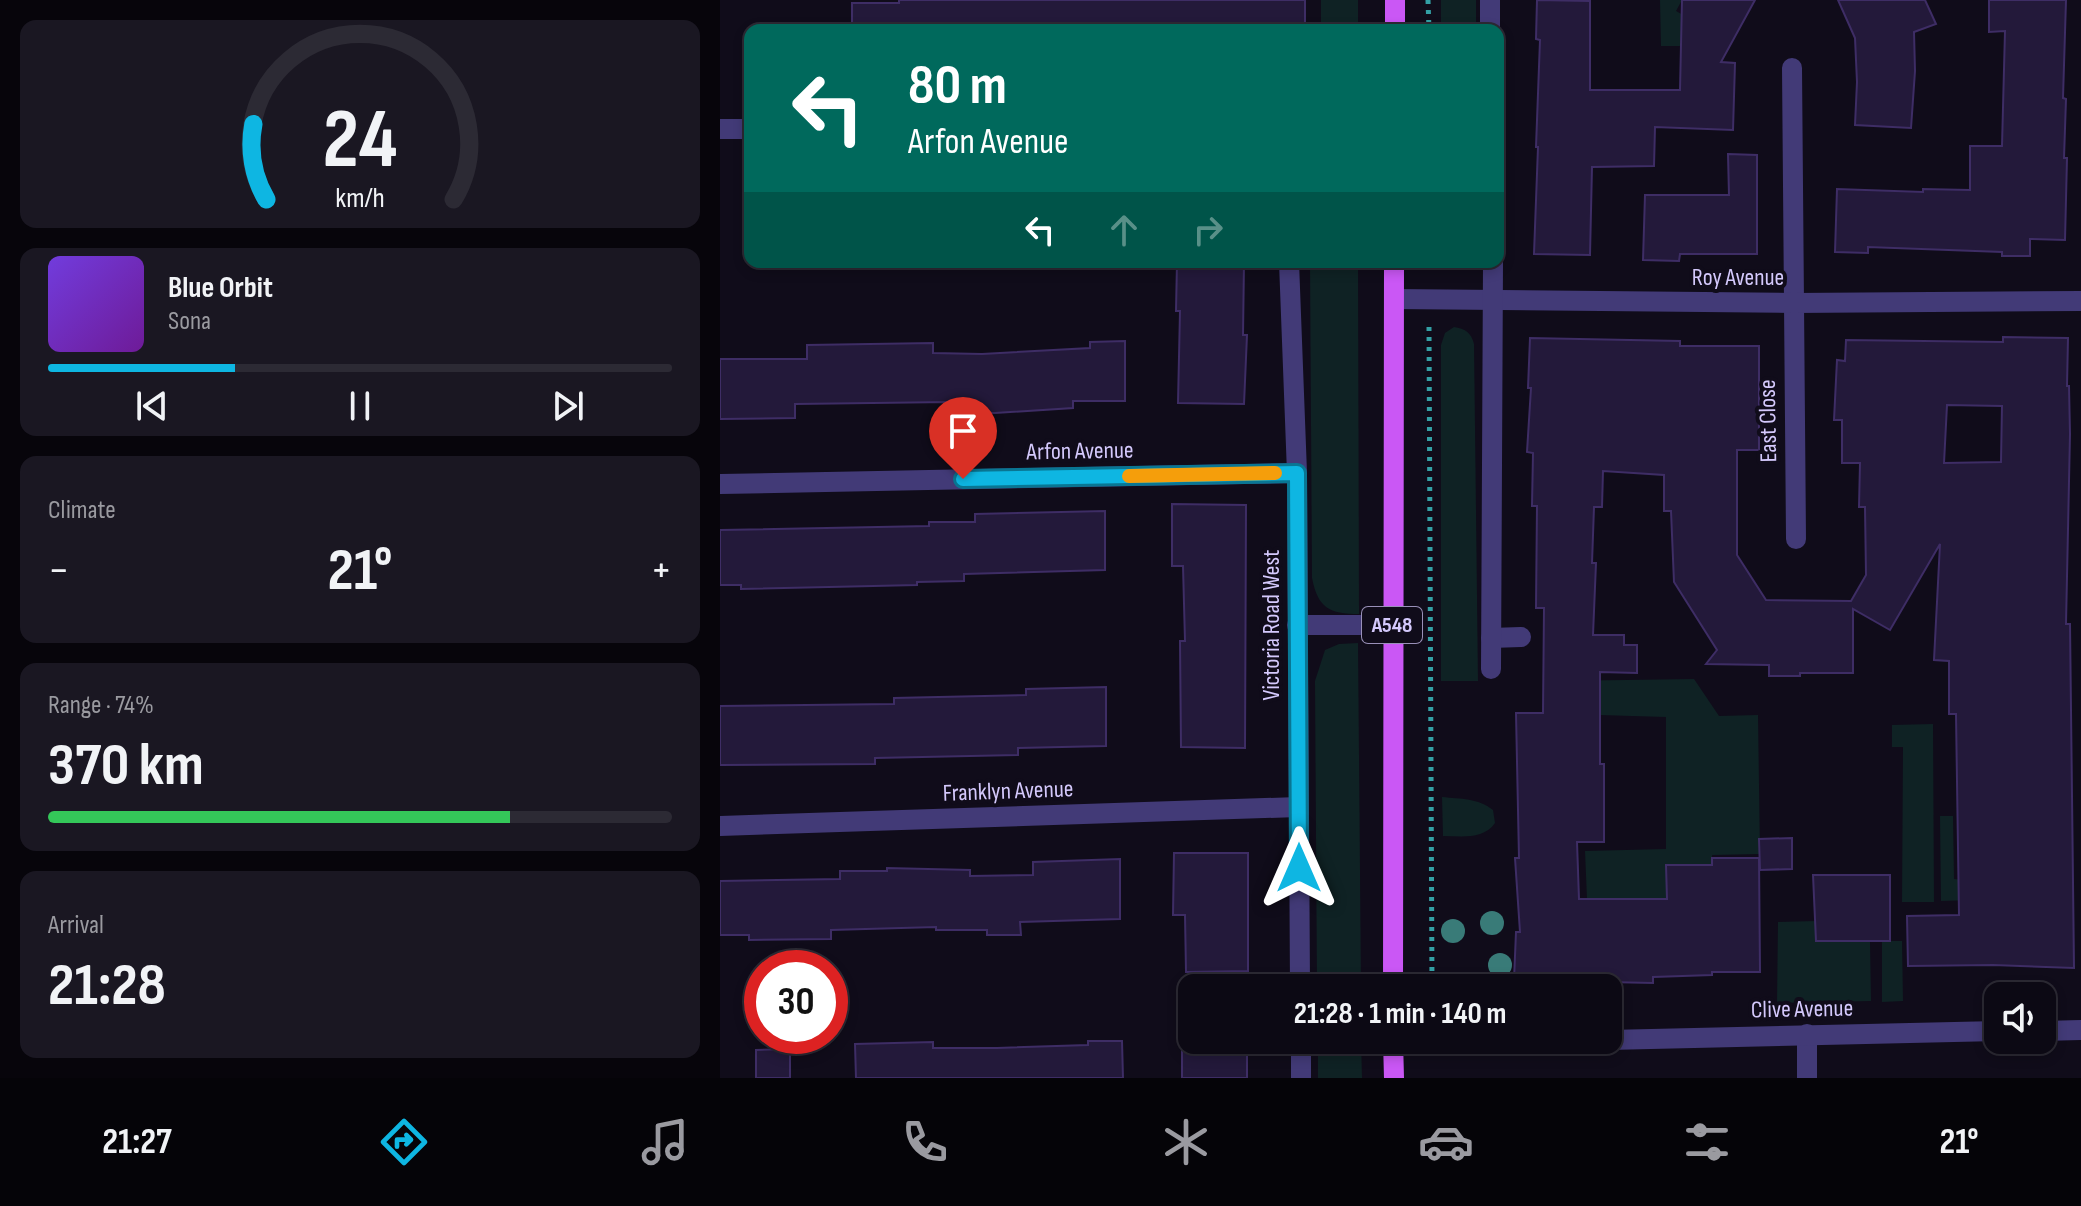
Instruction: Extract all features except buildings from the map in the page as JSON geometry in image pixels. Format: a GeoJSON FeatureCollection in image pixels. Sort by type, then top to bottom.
{"type":"FeatureCollection","features":[{"type":"Feature","properties":{"kind":"main road"},"geometry":{"type":"LineString","coordinates":[[1395,0],[1395,24]]}},
{"type":"Feature","properties":{"kind":"main road","name":"A548"},"geometry":{"type":"LineString","coordinates":[[1393,974],[1394,268]]}},
{"type":"Feature","properties":{"kind":"main road"},"geometry":{"type":"LineString","coordinates":[[1393,1054],[1394,1078]]}},
{"type":"Feature","properties":{"kind":"street"},"geometry":{"type":"LineString","coordinates":[[1490,0],[1490,24]]}},
{"type":"Feature","properties":{"kind":"street","name":"East Close"},"geometry":{"type":"LineString","coordinates":[[1792,68],[1796,539]]}},
{"type":"Feature","properties":{"kind":"street"},"geometry":{"type":"LineString","coordinates":[[720,129],[744,129]]}},
{"type":"Feature","properties":{"kind":"street","name":"Victoria Road West"},"geometry":{"type":"LineString","coordinates":[[1289,268],[1297,473],[1300,974]]}},
{"type":"Feature","properties":{"kind":"street"},"geometry":{"type":"LineString","coordinates":[[1491,669],[1493,268]]}},
{"type":"Feature","properties":{"kind":"street","name":"Roy Avenue"},"geometry":{"type":"LineString","coordinates":[[1394,299],[1793,303],[2081,301]]}},
{"type":"Feature","properties":{"kind":"street","name":"Arfon Avenue"},"geometry":{"type":"LineString","coordinates":[[720,484],[1297,473]]}},
{"type":"Feature","properties":{"kind":"street"},"geometry":{"type":"LineString","coordinates":[[1297,625],[1392,625]]}},
{"type":"Feature","properties":{"kind":"street"},"geometry":{"type":"LineString","coordinates":[[1491,638],[1521,637]]}},
{"type":"Feature","properties":{"kind":"street","name":"Franklyn Avenue"},"geometry":{"type":"LineString","coordinates":[[720,826],[1298,807]]}},
{"type":"Feature","properties":{"kind":"street"},"geometry":{"type":"LineString","coordinates":[[2056,1031],[2081,1030]]}},
{"type":"Feature","properties":{"kind":"street","name":"Clive Avenue"},"geometry":{"type":"LineString","coordinates":[[1622,1040],[1984,1031]]}},
{"type":"Feature","properties":{"kind":"street"},"geometry":{"type":"LineString","coordinates":[[1807,1034],[1807,1078]]}},
{"type":"Feature","properties":{"kind":"street"},"geometry":{"type":"LineString","coordinates":[[1301,1054],[1301,1078]]}},
{"type":"Feature","properties":{"kind":"path"},"geometry":{"type":"LineString","coordinates":[[1428,0],[1429,24]]}},
{"type":"Feature","properties":{"kind":"path"},"geometry":{"type":"LineString","coordinates":[[1429,301],[1432,974]]}},
{"type":"Feature","properties":{"kind":"green space"},"geometry":{"type":"Polygon","coordinates":[[[1321,0],[1358,0],[1358,24],[1321,24],[1321,0]]]}},
{"type":"Feature","properties":{"kind":"green space"},"geometry":{"type":"Polygon","coordinates":[[[1441,0],[1476,0],[1476,24],[1441,24],[1441,0]]]}},
{"type":"Feature","properties":{"kind":"green space"},"geometry":{"type":"Polygon","coordinates":[[[1660,0],[1682,0],[1676,11],[1728,40],[1728,46],[1661,46],[1660,0]]]}},
{"type":"Feature","properties":{"kind":"green space"},"geometry":{"type":"Polygon","coordinates":[[[1310,268],[1358,268],[1359,614],[1340,613],[1326,607],[1318,596],[1312,578],[1310,268]]]}},
{"type":"Feature","properties":{"kind":"green space"},"geometry":{"type":"Polygon","coordinates":[[[1454,327],[1467,332],[1474,344],[1478,681],[1441,681],[1441,345],[1445,333],[1454,327]]]}},
{"type":"Feature","properties":{"kind":"green space"},"geometry":{"type":"Polygon","coordinates":[[[1358,643],[1361,974],[1317,974],[1315,681],[1325,650],[1339,644],[1358,643]]]}},
{"type":"Feature","properties":{"kind":"green space"},"geometry":{"type":"Polygon","coordinates":[[[1694,679],[1719,716],[1758,715],[1760,854],[1712,855],[1712,897],[1679,865],[1667,865],[1667,898],[1587,899],[1585,851],[1666,849],[1666,717],[1599,715],[1556,681],[1694,679]]]}},
{"type":"Feature","properties":{"kind":"green space"},"geometry":{"type":"Polygon","coordinates":[[[1933,724],[1934,902],[1902,902],[1903,747],[1892,747],[1892,725],[1933,724]]]}},
{"type":"Feature","properties":{"kind":"green space"},"geometry":{"type":"Polygon","coordinates":[[[1442,797],[1481,803],[1493,810],[1495,823],[1478,835],[1443,836],[1442,797]]]}},
{"type":"Feature","properties":{"kind":"green space"},"geometry":{"type":"Polygon","coordinates":[[[1940,816],[1953,816],[1954,879],[1966,880],[1973,900],[1941,901],[1940,816]]]}},
{"type":"Feature","properties":{"kind":"green space"},"geometry":{"type":"Polygon","coordinates":[[[1816,921],[1816,941],[1870,941],[1871,1001],[1777,1003],[1778,922],[1816,921]]]}},
{"type":"Feature","properties":{"kind":"green space"},"geometry":{"type":"Polygon","coordinates":[[[1882,941],[1902,941],[1903,1001],[1882,1002],[1882,941]]]}},
{"type":"Feature","properties":{"kind":"green space"},"geometry":{"type":"Polygon","coordinates":[[[1318,1054],[1361,1054],[1362,1078],[1318,1078],[1318,1054]]]}},
{"type":"Feature","properties":{"kind":"slow traffic"},"geometry":{"type":"LineString","coordinates":[[1129,476],[1275,473]]}},
{"type":"Feature","properties":{"kind":"route"},"geometry":{"type":"LineString","coordinates":[[963,479],[1297,473],[1299,868]]}}]}
